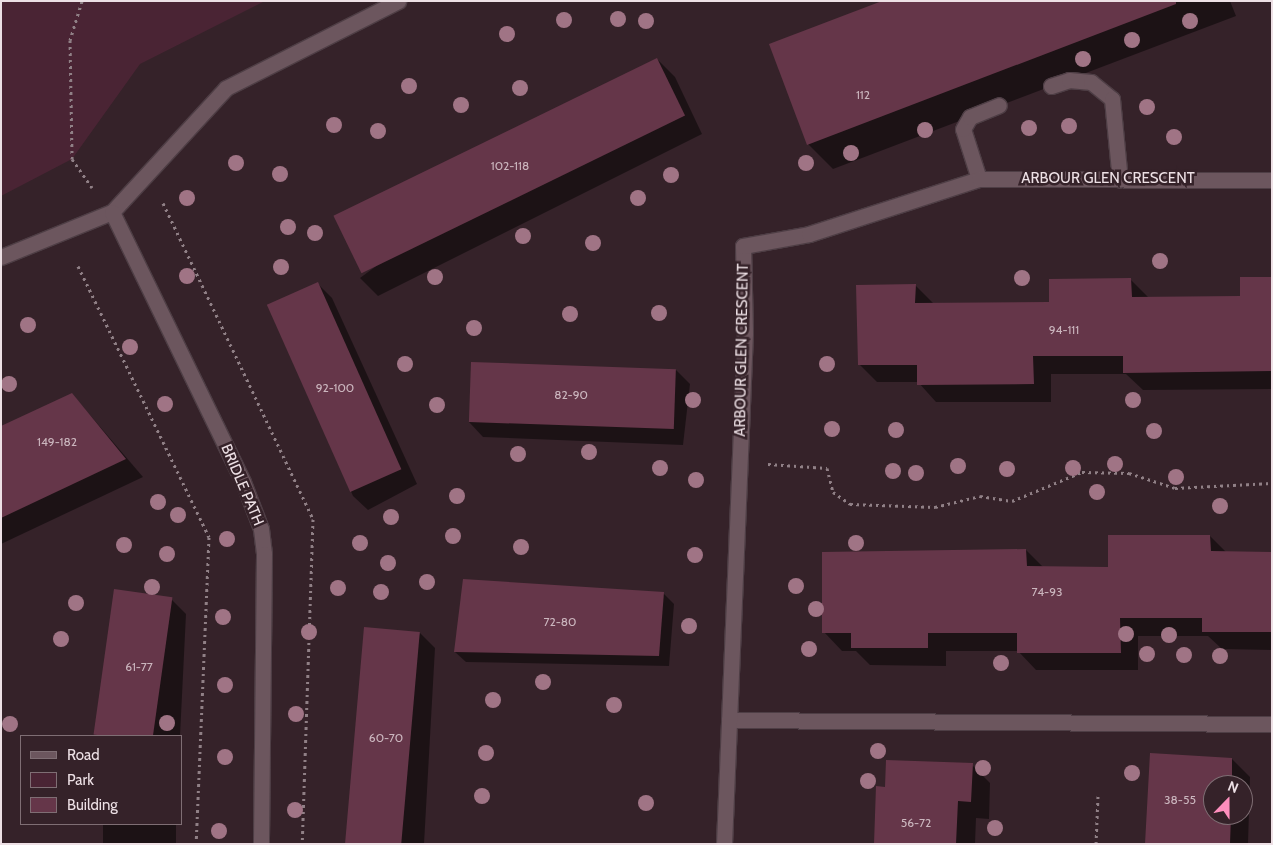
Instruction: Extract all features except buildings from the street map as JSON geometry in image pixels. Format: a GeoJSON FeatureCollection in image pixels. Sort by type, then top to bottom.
{"type":"FeatureCollection","features":[{"type":"Feature","properties":{"kind":"street"},"geometry":{"type":"LineString","coordinates":[[1,257],[112,212],[226,88],[398,1]]}},
{"type":"Feature","properties":{"kind":"street"},"geometry":{"type":"LineString","coordinates":[[1051,86],[1069,80],[1092,82],[1112,99],[1120,180]]}},
{"type":"Feature","properties":{"kind":"street"},"geometry":{"type":"LineString","coordinates":[[979,179],[963,129],[970,117],[999,105]]}},
{"type":"Feature","properties":{"kind":"street","name":"ARBOUR GLEN CRESCENT"},"geometry":{"type":"LineString","coordinates":[[724,844],[740,462],[743,246],[809,234],[979,179],[1272,180]]}},
{"type":"Feature","properties":{"kind":"street","name":"BRIDLE PATH"},"geometry":{"type":"LineString","coordinates":[[112,212],[243,482],[261,529],[264,554],[260,844]]}},
{"type":"Feature","properties":{"kind":"street"},"geometry":{"type":"LineString","coordinates":[[729,720],[1272,724]]}},
{"type":"Feature","properties":{"kind":"path"},"geometry":{"type":"LineString","coordinates":[[82,1],[70,40],[72,159],[112,212]]}},
{"type":"Feature","properties":{"kind":"path"},"geometry":{"type":"LineString","coordinates":[[78,266],[209,537],[196,844]]}},
{"type":"Feature","properties":{"kind":"path"},"geometry":{"type":"LineString","coordinates":[[740,462],[827,468],[833,492],[850,504],[935,507],[980,496],[1012,501],[1082,472],[1129,473],[1175,488],[1272,483]]}},
{"type":"Feature","properties":{"kind":"path"},"geometry":{"type":"LineString","coordinates":[[1096,844],[1098,796]]}},
{"type":"Feature","properties":{"kind":"green space"},"geometry":{"type":"Polygon","coordinates":[[[1,1],[265,1],[140,64],[72,159],[1,196],[1,1]]]}}]}
